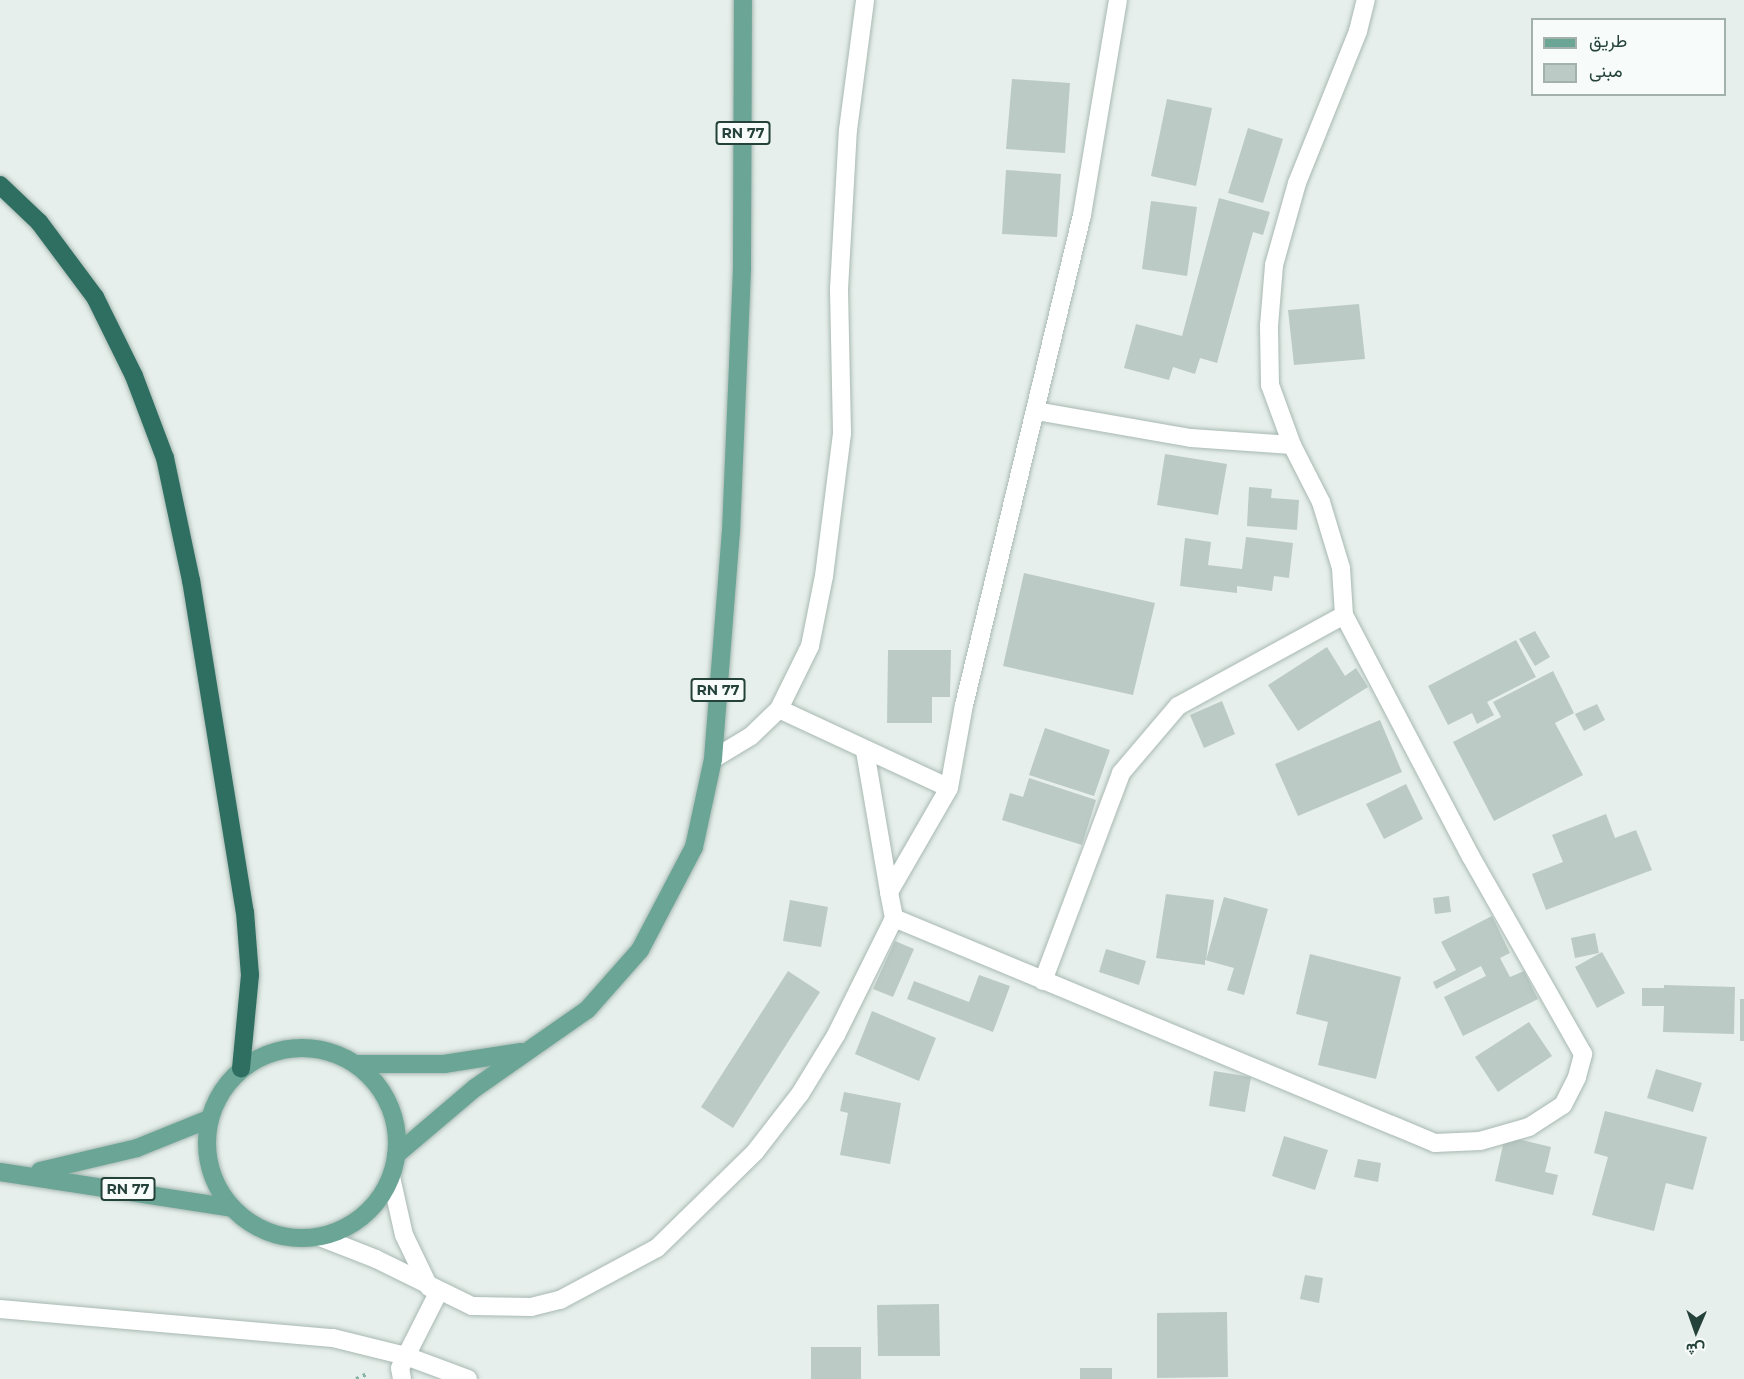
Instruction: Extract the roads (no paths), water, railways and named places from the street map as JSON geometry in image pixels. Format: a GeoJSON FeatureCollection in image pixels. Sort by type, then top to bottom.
{"type":"FeatureCollection","features":[{"type":"Feature","properties":{"kind":"highway"},"geometry":{"type":"LineString","coordinates":[[0,185],[39,222],[95,297],[134,376],[165,459],[191,580],[245,912],[250,975],[241,1069]]}},
{"type":"Feature","properties":{"kind":"main road","name":"RN 77"},"geometry":{"type":"LineString","coordinates":[[396,1155],[456,1102],[587,1010],[640,950],[694,847],[713,759],[730,532],[742,267],[742,0]]}},
{"type":"Feature","properties":{"kind":"main road"},"geometry":{"type":"LineString","coordinates":[[300,1047],[321,1049],[356,1064],[384,1095],[393,1114],[396,1155],[391,1177],[379,1198],[363,1216],[320,1236],[272,1234],[250,1224],[232,1208],[209,1167],[206,1143],[209,1119],[216,1100],[241,1069],[269,1054],[300,1047]]}},
{"type":"Feature","properties":{"kind":"main road","name":"RN 77"},"geometry":{"type":"LineString","coordinates":[[356,1064],[444,1064],[532,1050]]}},
{"type":"Feature","properties":{"kind":"main road","name":"RN 77"},"geometry":{"type":"LineString","coordinates":[[23,1174],[137,1148],[209,1119]]}},
{"type":"Feature","properties":{"kind":"main road","name":"RN 77"},"geometry":{"type":"LineString","coordinates":[[0,1172],[232,1208]]}},
{"type":"Feature","properties":{"kind":"street"},"geometry":{"type":"LineString","coordinates":[[713,759],[751,736],[779,709],[810,646],[835,509],[842,433],[839,289],[848,130],[865,0]]}},
{"type":"Feature","properties":{"kind":"street"},"geometry":{"type":"LineString","coordinates":[[889,892],[949,788],[964,705],[1082,215],[1118,0]]}},
{"type":"Feature","properties":{"kind":"street"},"geometry":{"type":"LineString","coordinates":[[894,918],[1435,1143],[1480,1141],[1529,1127],[1563,1105],[1577,1077],[1583,1054],[1472,857],[1344,615],[1341,568],[1324,513],[1292,445],[1270,385],[1269,326],[1274,265],[1297,183],[1358,31],[1366,0]]}},
{"type":"Feature","properties":{"kind":"street"},"geometry":{"type":"LineString","coordinates":[[1036,411],[1191,438],[1292,445]]}},
{"type":"Feature","properties":{"kind":"street"},"geometry":{"type":"LineString","coordinates":[[1043,981],[1121,773],[1178,706],[1344,615]]}},
{"type":"Feature","properties":{"kind":"street"},"geometry":{"type":"LineString","coordinates":[[779,709],[865,751],[949,788]]}},
{"type":"Feature","properties":{"kind":"street"},"geometry":{"type":"LineString","coordinates":[[320,1236],[376,1259],[434,1290],[472,1306],[531,1307],[560,1300],[657,1248],[755,1152],[800,1094],[836,1035],[894,918],[865,751]]}},
{"type":"Feature","properties":{"kind":"street"},"geometry":{"type":"LineString","coordinates":[[391,1177],[404,1235],[434,1290]]}},
{"type":"Feature","properties":{"kind":"street"},"geometry":{"type":"LineString","coordinates":[[402,1379],[400,1368],[434,1290]]}},
{"type":"Feature","properties":{"kind":"street"},"geometry":{"type":"LineString","coordinates":[[0,1309],[288,1333],[406,1356],[468,1379]]}}]}
